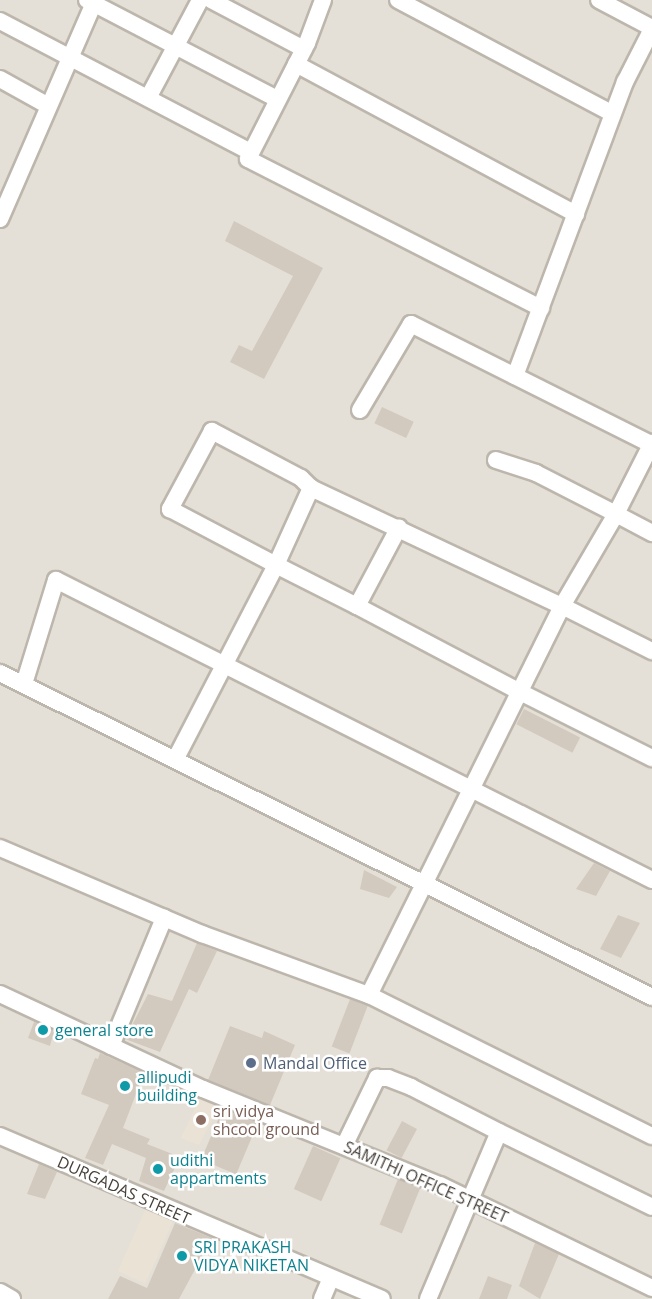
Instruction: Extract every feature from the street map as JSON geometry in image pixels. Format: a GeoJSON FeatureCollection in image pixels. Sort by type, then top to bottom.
{"type":"FeatureCollection","features":[{"type":"Feature","properties":{"kind":"street"},"geometry":{"type":"LineString","coordinates":[[148,98],[200,0]]}},
{"type":"Feature","properties":{"kind":"street"},"geometry":{"type":"LineString","coordinates":[[211,0],[300,56],[576,214]]}},
{"type":"Feature","properties":{"kind":"street"},"geometry":{"type":"LineString","coordinates":[[323,0],[300,56],[248,159],[541,308]]}},
{"type":"Feature","properties":{"kind":"street"},"geometry":{"type":"LineString","coordinates":[[398,0],[613,114]]}},
{"type":"Feature","properties":{"kind":"street"},"geometry":{"type":"LineString","coordinates":[[515,376],[613,114],[652,29],[599,0]]}},
{"type":"Feature","properties":{"kind":"street"},"geometry":{"type":"LineString","coordinates":[[0,219],[4,196],[92,1],[277,99]]}},
{"type":"Feature","properties":{"kind":"street"},"geometry":{"type":"LineString","coordinates":[[0,21],[251,152]]}},
{"type":"Feature","properties":{"kind":"street"},"geometry":{"type":"LineString","coordinates":[[0,79],[47,105]]}},
{"type":"Feature","properties":{"kind":"street"},"geometry":{"type":"LineString","coordinates":[[360,410],[411,324],[652,444],[616,514],[562,606],[518,691],[369,995]]}},
{"type":"Feature","properties":{"kind":"street"},"geometry":{"type":"LineString","coordinates":[[652,651],[399,527],[311,488],[301,478],[212,431],[170,508],[518,691],[652,758]]}},
{"type":"Feature","properties":{"kind":"street"},"geometry":{"type":"LineString","coordinates":[[496,460],[536,473],[652,533]]}},
{"type":"Feature","properties":{"kind":"street"},"geometry":{"type":"LineString","coordinates":[[176,758],[276,565],[311,488]]}},
{"type":"Feature","properties":{"kind":"street"},"geometry":{"type":"LineString","coordinates":[[357,606],[399,527]]}},
{"type":"Feature","properties":{"kind":"street"},"geometry":{"type":"LineString","coordinates":[[24,684],[56,580],[652,880]]}},
{"type":"Feature","properties":{"kind":"street"},"geometry":{"type":"LineString","coordinates":[[0,673],[176,758],[652,997]]}},
{"type":"Feature","properties":{"kind":"street"},"geometry":{"type":"LineString","coordinates":[[0,848],[164,918],[369,995],[652,1136]]}},
{"type":"Feature","properties":{"kind":"street"},"geometry":{"type":"LineString","coordinates":[[111,1046],[164,918]]}},
{"type":"Feature","properties":{"kind":"street","name":"SAMITHI OFFICE STREET"},"geometry":{"type":"LineString","coordinates":[[0,994],[111,1046],[470,1202],[652,1288]]}},
{"type":"Feature","properties":{"kind":"street"},"geometry":{"type":"LineString","coordinates":[[344,1146],[376,1078],[388,1078],[411,1087],[652,1207]]}},
{"type":"Feature","properties":{"kind":"street"},"geometry":{"type":"LineString","coordinates":[[428,1299],[499,1132]]}},
{"type":"Feature","properties":{"kind":"street","name":"DURGADAS STREET"},"geometry":{"type":"LineString","coordinates":[[0,1136],[382,1299]]}},
{"type":"Feature","properties":{"kind":"street"},"geometry":{"type":"LineString","coordinates":[[322,1299],[331,1278]]}},
{"type":"Feature","properties":{"kind":"street"},"geometry":{"type":"LineString","coordinates":[[0,1292],[12,1299]]}},
{"type":"Feature","properties":{"kind":"shaded area"},"geometry":{"type":"Polygon","coordinates":[[[0,0],[652,0],[652,1299],[0,1299],[0,0]]]}},
{"type":"Feature","properties":{"kind":"shaded area","name":"sri vidya shcool ground"},"geometry":{"type":"Polygon","coordinates":[[[200,1098],[221,1103],[199,1145],[181,1138],[200,1098]]]}},
{"type":"Feature","properties":{"kind":"shaded area"},"geometry":{"type":"Polygon","coordinates":[[[146,1208],[173,1220],[145,1283],[118,1271],[146,1208]]]}},
{"type":"Feature","properties":{"kind":"building"},"geometry":{"type":"Polygon","coordinates":[[[234,221],[323,268],[264,379],[230,362],[239,345],[252,351],[293,276],[225,241],[234,221]]]}},
{"type":"Feature","properties":{"kind":"building"},"geometry":{"type":"Polygon","coordinates":[[[382,407],[414,422],[406,438],[374,423],[382,407]]]}},
{"type":"Feature","properties":{"kind":"building"},"geometry":{"type":"Polygon","coordinates":[[[524,709],[580,738],[572,753],[516,724],[524,709]]]}},
{"type":"Feature","properties":{"kind":"building"},"geometry":{"type":"Polygon","coordinates":[[[594,863],[610,871],[596,896],[576,889],[594,863]]]}},
{"type":"Feature","properties":{"kind":"building"},"geometry":{"type":"Polygon","coordinates":[[[364,870],[397,887],[389,898],[360,889],[364,870]]]}},
{"type":"Feature","properties":{"kind":"building"},"geometry":{"type":"Polygon","coordinates":[[[618,915],[640,923],[621,958],[600,949],[618,915]]]}},
{"type":"Feature","properties":{"kind":"building"},"geometry":{"type":"Polygon","coordinates":[[[197,943],[217,951],[197,993],[189,989],[160,1052],[125,1039],[148,994],[172,1001],[197,943]]]}},
{"type":"Feature","properties":{"kind":"building"},"geometry":{"type":"Polygon","coordinates":[[[350,999],[368,1006],[349,1053],[332,1047],[350,999]]]}},
{"type":"Feature","properties":{"kind":"building","name":"general store"},"geometry":{"type":"Polygon","coordinates":[[[34,1022],[54,1031],[50,1046],[28,1038],[34,1022]]]}},
{"type":"Feature","properties":{"kind":"building","name":"Mandal Office"},"geometry":{"type":"Polygon","coordinates":[[[230,1026],[262,1038],[264,1031],[295,1045],[270,1105],[208,1080],[230,1026]]]}},
{"type":"Feature","properties":{"kind":"building"},"geometry":{"type":"Polygon","coordinates":[[[100,1053],[144,1073],[123,1128],[150,1139],[147,1144],[180,1157],[164,1191],[139,1181],[146,1158],[112,1144],[103,1165],[85,1158],[109,1105],[81,1094],[95,1058],[98,1059],[100,1053]]]}},
{"type":"Feature","properties":{"kind":"building"},"geometry":{"type":"Polygon","coordinates":[[[223,1108],[258,1123],[236,1174],[201,1160],[223,1108]]]}},
{"type":"Feature","properties":{"kind":"building"},"geometry":{"type":"Polygon","coordinates":[[[402,1121],[417,1129],[402,1158],[387,1150],[402,1121]]]}},
{"type":"Feature","properties":{"kind":"building"},"geometry":{"type":"Polygon","coordinates":[[[313,1146],[340,1158],[321,1201],[294,1189],[313,1146]]]}},
{"type":"Feature","properties":{"kind":"building"},"geometry":{"type":"Polygon","coordinates":[[[39,1164],[57,1172],[45,1199],[27,1194],[39,1164]]]}},
{"type":"Feature","properties":{"kind":"building"},"geometry":{"type":"Polygon","coordinates":[[[398,1179],[420,1188],[402,1233],[380,1224],[398,1179]]]}},
{"type":"Feature","properties":{"kind":"building","name":"SRI PRAKASH VIDYA NIKETAN"},"geometry":{"type":"Polygon","coordinates":[[[175,1223],[212,1238],[179,1299],[108,1299],[120,1276],[147,1288],[175,1223]]]}},
{"type":"Feature","properties":{"kind":"building"},"geometry":{"type":"Polygon","coordinates":[[[535,1243],[559,1254],[540,1299],[519,1286],[535,1243]]]}},
{"type":"Feature","properties":{"kind":"building"},"geometry":{"type":"Polygon","coordinates":[[[488,1276],[512,1285],[507,1299],[479,1299],[488,1276]]]}},
{"type":"Feature","properties":{"kind":"place","name":"general store"},"geometry":{"type":"Point","coordinates":[43,1030]}},
{"type":"Feature","properties":{"kind":"place","name":"Mandal Office"},"geometry":{"type":"Point","coordinates":[251,1063]}},
{"type":"Feature","properties":{"kind":"place","name":"allipudi building"},"geometry":{"type":"Point","coordinates":[125,1086]}},
{"type":"Feature","properties":{"kind":"place","name":"sri vidya shcool ground"},"geometry":{"type":"Point","coordinates":[201,1120]}},
{"type":"Feature","properties":{"kind":"place","name":"udithi appartments"},"geometry":{"type":"Point","coordinates":[158,1169]}},
{"type":"Feature","properties":{"kind":"place","name":"SRI PRAKASH VIDYA NIKETAN"},"geometry":{"type":"Point","coordinates":[182,1256]}}]}
